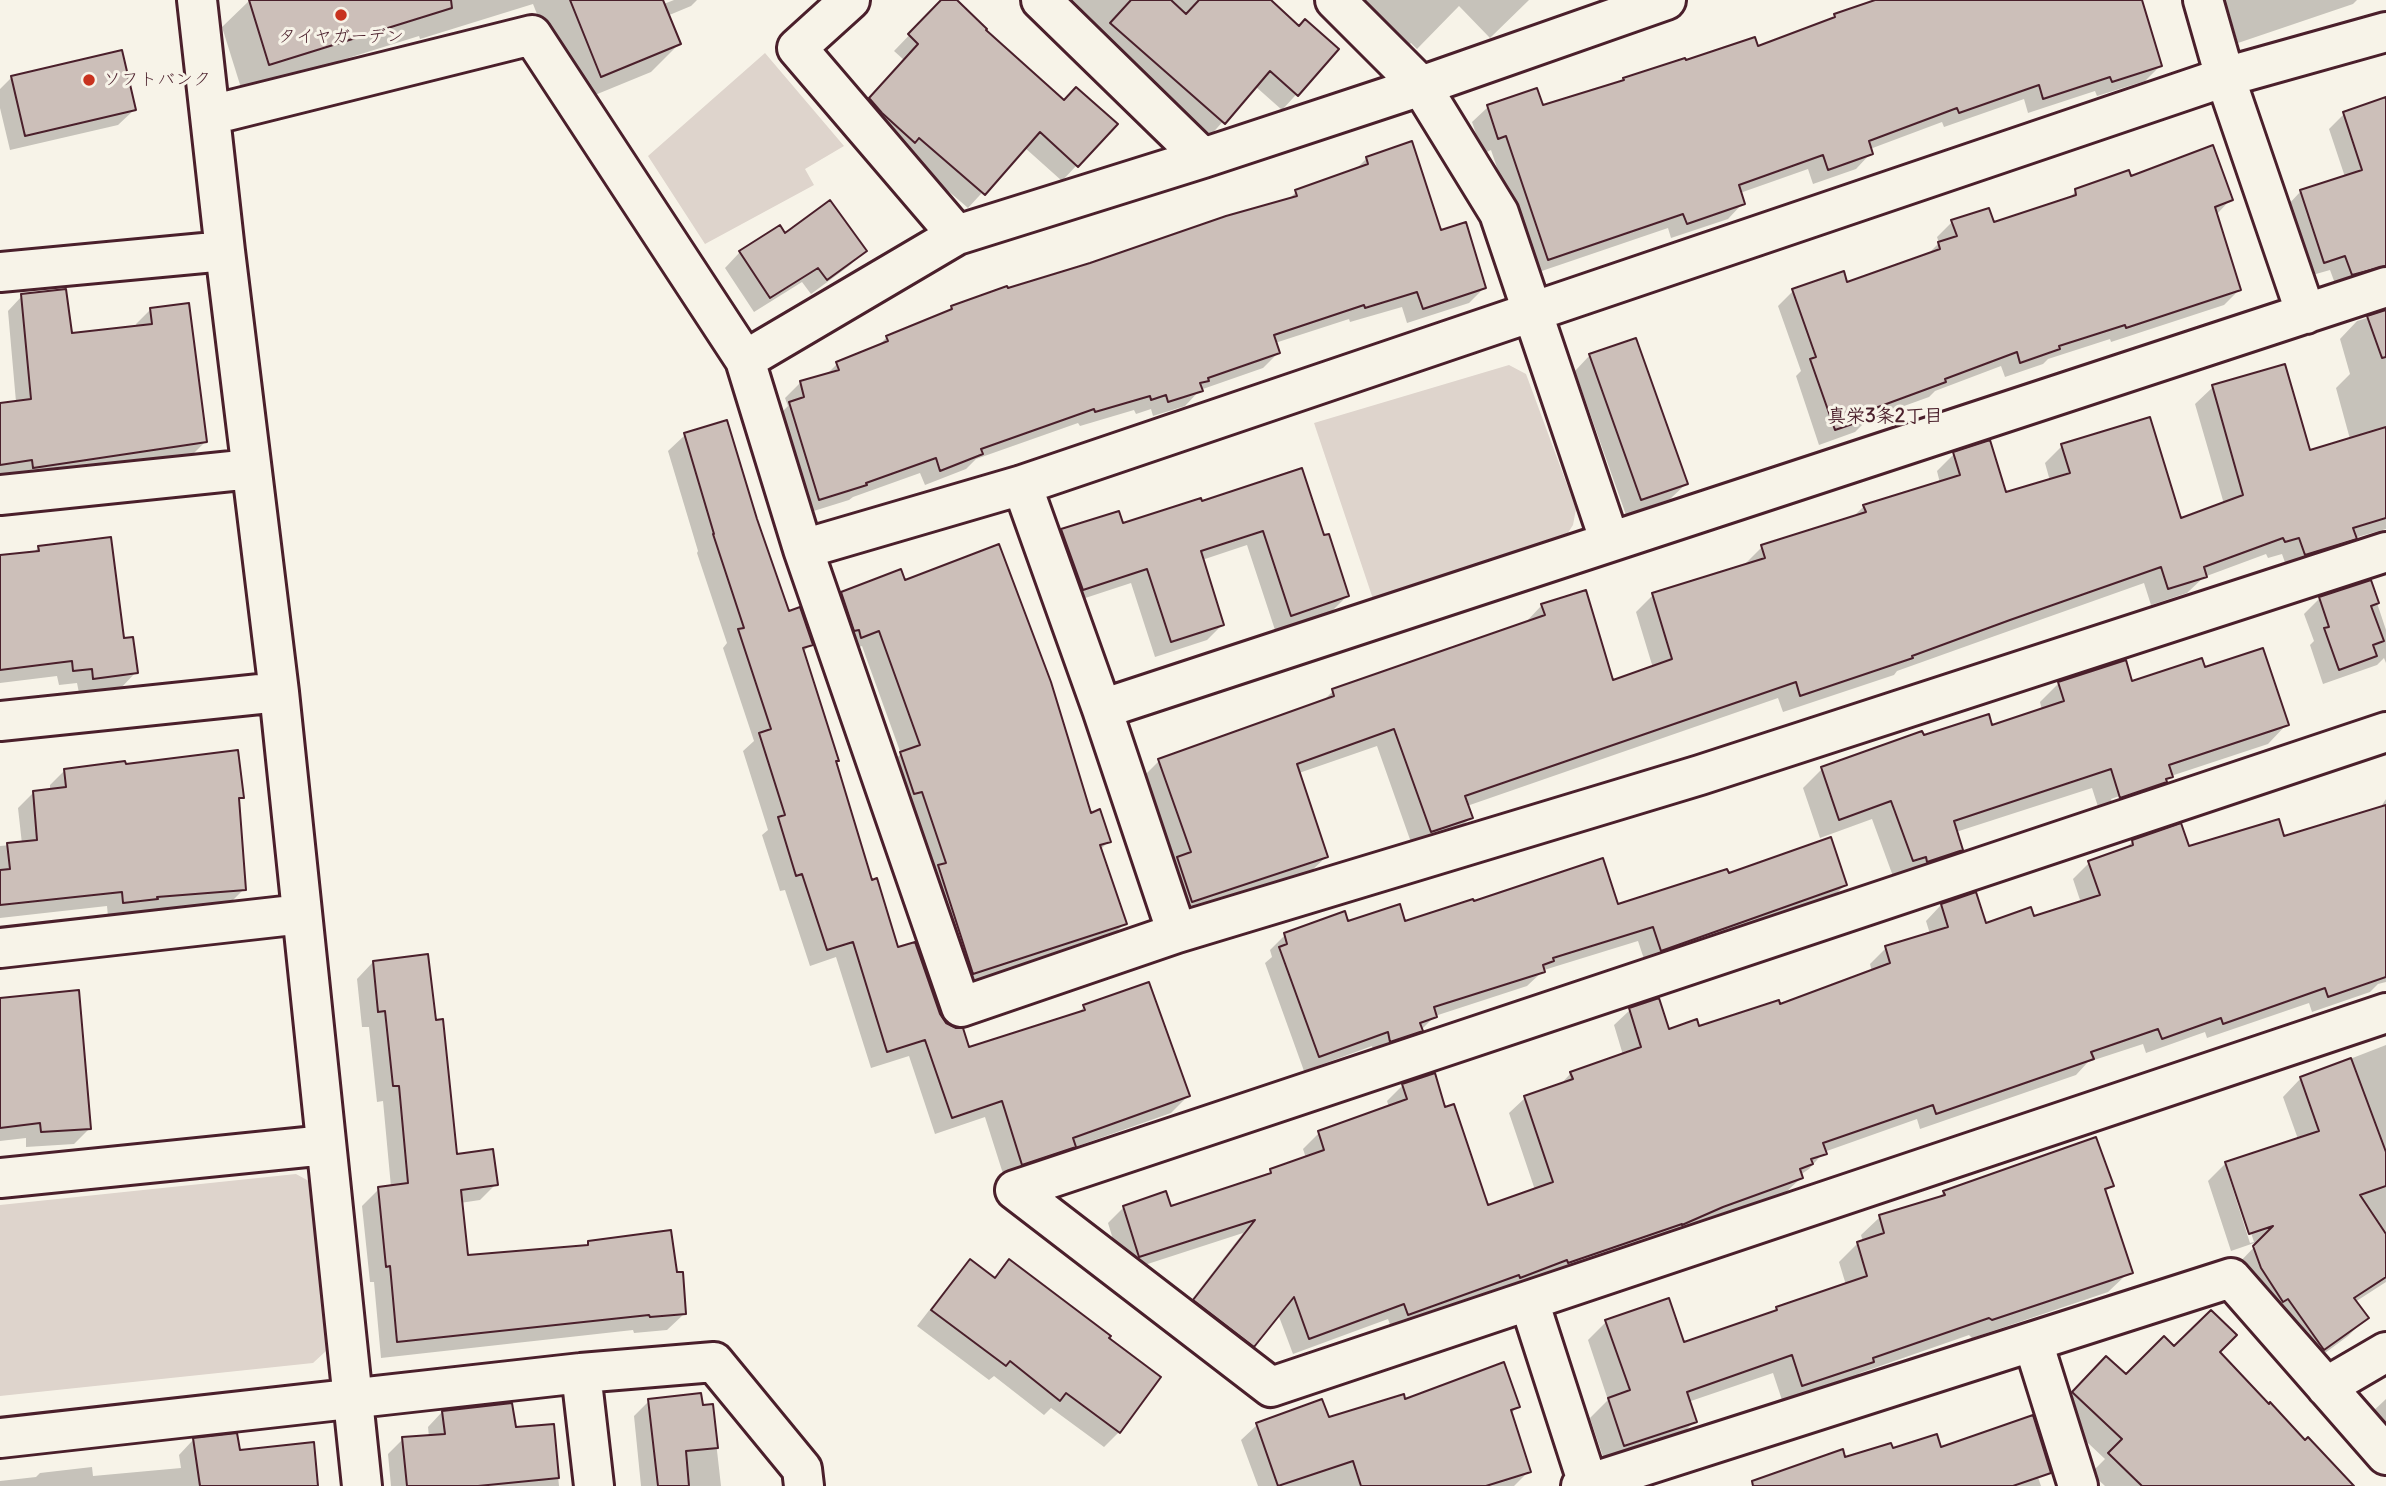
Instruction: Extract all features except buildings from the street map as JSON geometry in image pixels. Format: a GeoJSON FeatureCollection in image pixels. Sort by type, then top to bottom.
{"type":"FeatureCollection","features":[{"type":"Feature","properties":{"kind":"street"},"geometry":{"type":"LineString","coordinates":[[197,0],[279,692],[362,1486]]}},
{"type":"Feature","properties":{"kind":"street"},"geometry":{"type":"LineString","coordinates":[[850,0],[797,48],[957,235]]}},
{"type":"Feature","properties":{"kind":"street"},"geometry":{"type":"LineString","coordinates":[[1041,0],[1203,158]]}},
{"type":"Feature","properties":{"kind":"street"},"geometry":{"type":"LineString","coordinates":[[1335,0],[1421,86],[1500,213],[1610,542]]}},
{"type":"Feature","properties":{"kind":"street"},"geometry":{"type":"LineString","coordinates":[[2203,0],[2225,77],[2306,314]]}},
{"type":"Feature","properties":{"kind":"street"},"geometry":{"type":"LineString","coordinates":[[745,360],[957,235],[1421,86],[1644,3]]}},
{"type":"Feature","properties":{"kind":"street"},"geometry":{"type":"LineString","coordinates":[[803,549],[1022,485],[2225,77],[2386,32]]}},
{"type":"Feature","properties":{"kind":"street"},"geometry":{"type":"LineString","coordinates":[[211,115],[532,36],[745,360],[803,549],[961,1007],[1177,933],[1700,775],[2386,552]]}},
{"type":"Feature","properties":{"kind":"street"},"geometry":{"type":"LineString","coordinates":[[0,272],[225,251]]}},
{"type":"Feature","properties":{"kind":"street"},"geometry":{"type":"LineString","coordinates":[[1102,709],[2386,286]]}},
{"type":"Feature","properties":{"kind":"street"},"geometry":{"type":"LineString","coordinates":[[0,495],[251,469]]}},
{"type":"Feature","properties":{"kind":"street"},"geometry":{"type":"LineString","coordinates":[[1022,485],[1102,709],[1177,933]]}},
{"type":"Feature","properties":{"kind":"street"},"geometry":{"type":"LineString","coordinates":[[0,721],[279,692]]}},
{"type":"Feature","properties":{"kind":"street"},"geometry":{"type":"LineString","coordinates":[[2386,732],[1015,1190],[1271,1387],[2386,1013]]}},
{"type":"Feature","properties":{"kind":"street"},"geometry":{"type":"LineString","coordinates":[[0,948],[302,914]]}},
{"type":"Feature","properties":{"kind":"street"},"geometry":{"type":"LineString","coordinates":[[0,1178],[326,1145]]}},
{"type":"Feature","properties":{"kind":"street"},"geometry":{"type":"LineString","coordinates":[[1529,1301],[1585,1485],[2231,1279],[2386,1455]]}},
{"type":"Feature","properties":{"kind":"street"},"geometry":{"type":"LineString","coordinates":[[2033,1342],[2078,1486]]}},
{"type":"Feature","properties":{"kind":"street"},"geometry":{"type":"LineString","coordinates":[[2326,1387],[2386,1352]]}},
{"type":"Feature","properties":{"kind":"street"},"geometry":{"type":"LineString","coordinates":[[0,1437],[581,1373],[714,1362],[802,1469],[804,1486]]}},
{"type":"Feature","properties":{"kind":"street"},"geometry":{"type":"LineString","coordinates":[[581,1373],[594,1486]]}},
{"type":"Feature","properties":{"kind":"shaded area"},"geometry":{"type":"Polygon","coordinates":[[[765,53],[844,146],[805,169],[814,185],[705,244],[648,156],[765,53]]]}},
{"type":"Feature","properties":{"kind":"shaded area"},"geometry":{"type":"Polygon","coordinates":[[[1509,365],[1526,374],[1576,509],[1573,525],[1562,542],[1373,599],[1314,423],[1509,365]]]}},
{"type":"Feature","properties":{"kind":"shaded area"},"geometry":{"type":"Polygon","coordinates":[[[296,1174],[318,1186],[326,1351],[313,1363],[0,1396],[0,1205],[296,1174]]]}},
{"type":"Feature","properties":{"kind":"place","name":"タイヤガーデン"},"geometry":{"type":"Point","coordinates":[341,15]}},
{"type":"Feature","properties":{"kind":"place","name":"ソフトバンク"},"geometry":{"type":"Point","coordinates":[89,80]}},
{"type":"Feature","properties":{"kind":"district","name":"真栄3条2丁目"},"geometry":{"type":"Point","coordinates":[1885,417]}}]}
